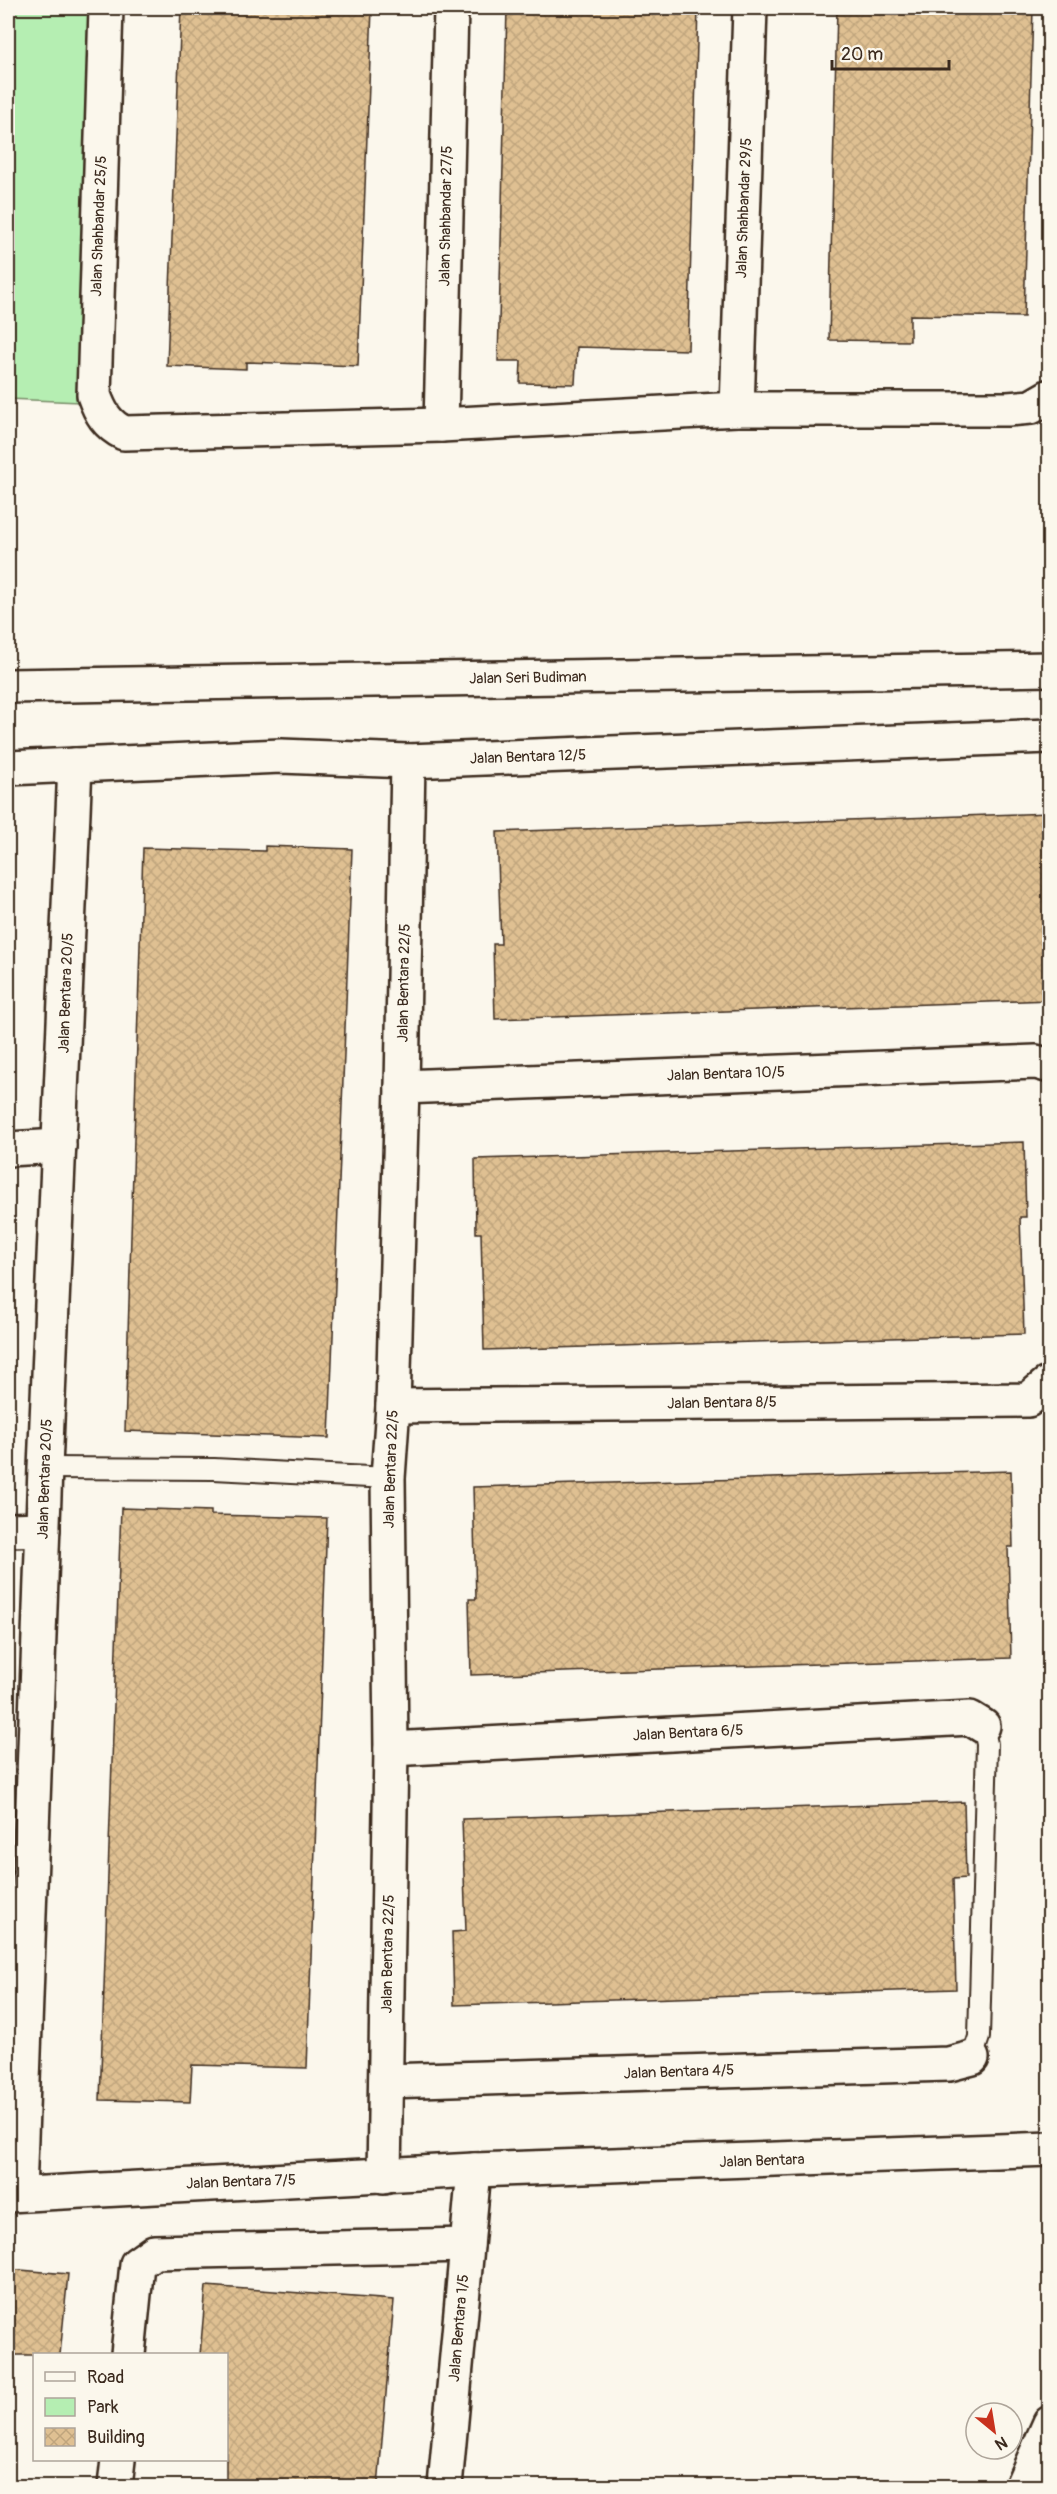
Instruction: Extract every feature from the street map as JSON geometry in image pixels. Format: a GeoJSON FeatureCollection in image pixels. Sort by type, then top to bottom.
{"type":"FeatureCollection","features":[{"type":"Feature","properties":{"kind":"street","name":"Jalan Shahbandar 25/5"},"geometry":{"type":"LineString","coordinates":[[106,8],[94,395],[105,419],[113,428],[124,433],[441,425]]}},
{"type":"Feature","properties":{"kind":"street","name":"Jalan Shahbandar 27/5"},"geometry":{"type":"LineString","coordinates":[[441,425],[451,8]]}},
{"type":"Feature","properties":{"kind":"street","name":"Jalan Shahbandar 29/5"},"geometry":{"type":"LineString","coordinates":[[737,409],[750,8]]}},
{"type":"Feature","properties":{"kind":"street"},"geometry":{"type":"LineString","coordinates":[[441,425],[737,409],[1008,409],[1031,407],[1050,396]]}},
{"type":"Feature","properties":{"kind":"street","name":"Jalan Seri Budiman"},"geometry":{"type":"LineString","coordinates":[[8,686],[1050,669]]}},
{"type":"Feature","properties":{"kind":"street","name":"Jalan Bentara 12/5"},"geometry":{"type":"LineString","coordinates":[[8,768],[280,756],[408,761],[1050,736]]}},
{"type":"Feature","properties":{"kind":"street","name":"Jalan Bentara 22/5"},"geometry":{"type":"LineString","coordinates":[[384,2176],[391,1749],[388,1478],[393,1406],[402,1087],[408,761]]}},
{"type":"Feature","properties":{"kind":"street","name":"Jalan Bentara 20/5"},"geometry":{"type":"LineString","coordinates":[[13,2194],[20,1799],[43,1529],[75,765]]}},
{"type":"Feature","properties":{"kind":"street","name":"Jalan Bentara 10/5"},"geometry":{"type":"LineString","coordinates":[[402,1087],[1036,1062],[1050,1066]]}},
{"type":"Feature","properties":{"kind":"street"},"geometry":{"type":"LineString","coordinates":[[8,1149],[59,1146]]}},
{"type":"Feature","properties":{"kind":"street","name":"Jalan Bentara 8/5"},"geometry":{"type":"LineString","coordinates":[[393,1406],[1028,1400],[1048,1381]]}},
{"type":"Feature","properties":{"kind":"street"},"geometry":{"type":"LineString","coordinates":[[8,1530],[43,1529]]}},
{"type":"Feature","properties":{"kind":"street","name":"Jalan Bentara 6/5"},"geometry":{"type":"LineString","coordinates":[[391,1749],[970,1718],[983,1726]]}},
{"type":"Feature","properties":{"kind":"street","name":"Jalan Bentara 4/5"},"geometry":{"type":"LineString","coordinates":[[386,2081],[949,2064],[972,2058]]}},
{"type":"Feature","properties":{"kind":"street","name":"Jalan Bentara"},"geometry":{"type":"LineString","coordinates":[[474,2170],[1050,2149]]}},
{"type":"Feature","properties":{"kind":"street","name":"Jalan Bentara 7/5"},"geometry":{"type":"LineString","coordinates":[[13,2194],[474,2170]]}},
{"type":"Feature","properties":{"kind":"street","name":"Jalan Bentara 1/5"},"geometry":{"type":"LineString","coordinates":[[445,2487],[474,2170]]}},
{"type":"Feature","properties":{"kind":"street"},"geometry":{"type":"LineString","coordinates":[[128,2353],[137,2264],[154,2252],[467,2245]]}},
{"type":"Feature","properties":{"kind":"street"},"geometry":{"type":"LineString","coordinates":[[1022,2487],[1050,2423]]}},
{"type":"Feature","properties":{"kind":"street"},"geometry":{"type":"LineString","coordinates":[[115,2487],[118,2461]]}},
{"type":"Feature","properties":{"kind":"lane"},"geometry":{"type":"LineString","coordinates":[[45,1468],[214,1469],[388,1478]]}},
{"type":"Feature","properties":{"kind":"lane"},"geometry":{"type":"LineString","coordinates":[[972,2058],[979,2037],[987,1744],[983,1726]]}},
{"type":"Feature","properties":{"kind":"green space"},"geometry":{"type":"Polygon","coordinates":[[[8,8],[90,8],[80,402],[8,399],[8,8]]]}},
{"type":"Feature","properties":{"kind":"building"},"geometry":{"type":"Polygon","coordinates":[[[181,8],[372,8],[358,366],[246,362],[246,369],[167,366],[181,8]]]}},
{"type":"Feature","properties":{"kind":"building"},"geometry":{"type":"Polygon","coordinates":[[[507,8],[698,8],[688,350],[577,347],[575,384],[520,383],[521,361],[498,361],[507,8]]]}},
{"type":"Feature","properties":{"kind":"building"},"geometry":{"type":"Polygon","coordinates":[[[837,8],[1033,8],[1024,317],[910,315],[910,341],[829,340],[837,8]]]}},
{"type":"Feature","properties":{"kind":"building"},"geometry":{"type":"Polygon","coordinates":[[[1050,813],[1050,1000],[495,1019],[493,944],[501,944],[497,832],[1050,813]]]}},
{"type":"Feature","properties":{"kind":"building"},"geometry":{"type":"Polygon","coordinates":[[[265,846],[352,849],[329,1438],[125,1431],[143,848],[265,851],[265,846]]]}},
{"type":"Feature","properties":{"kind":"building"},"geometry":{"type":"Polygon","coordinates":[[[1024,1142],[1026,1217],[1020,1217],[1024,1334],[484,1350],[481,1233],[476,1233],[475,1159],[1024,1142]]]}},
{"type":"Feature","properties":{"kind":"building"},"geometry":{"type":"Polygon","coordinates":[[[1011,1471],[1013,1547],[1008,1547],[1011,1658],[471,1675],[469,1599],[476,1599],[473,1487],[1011,1471]]]}},
{"type":"Feature","properties":{"kind":"building"},"geometry":{"type":"Polygon","coordinates":[[[121,1508],[211,1511],[211,1515],[327,1518],[307,2068],[192,2065],[190,2102],[100,2100],[121,1508]]]}},
{"type":"Feature","properties":{"kind":"building"},"geometry":{"type":"Polygon","coordinates":[[[964,1802],[966,1878],[953,1879],[956,1989],[454,2005],[452,1932],[466,1931],[462,1819],[964,1802]]]}},
{"type":"Feature","properties":{"kind":"building"},"geometry":{"type":"Polygon","coordinates":[[[8,2269],[68,2274],[60,2353],[8,2355],[8,2269]]]}},
{"type":"Feature","properties":{"kind":"building"},"geometry":{"type":"Polygon","coordinates":[[[206,2286],[394,2300],[378,2487],[226,2487],[228,2353],[200,2353],[206,2286]]]}}]}
